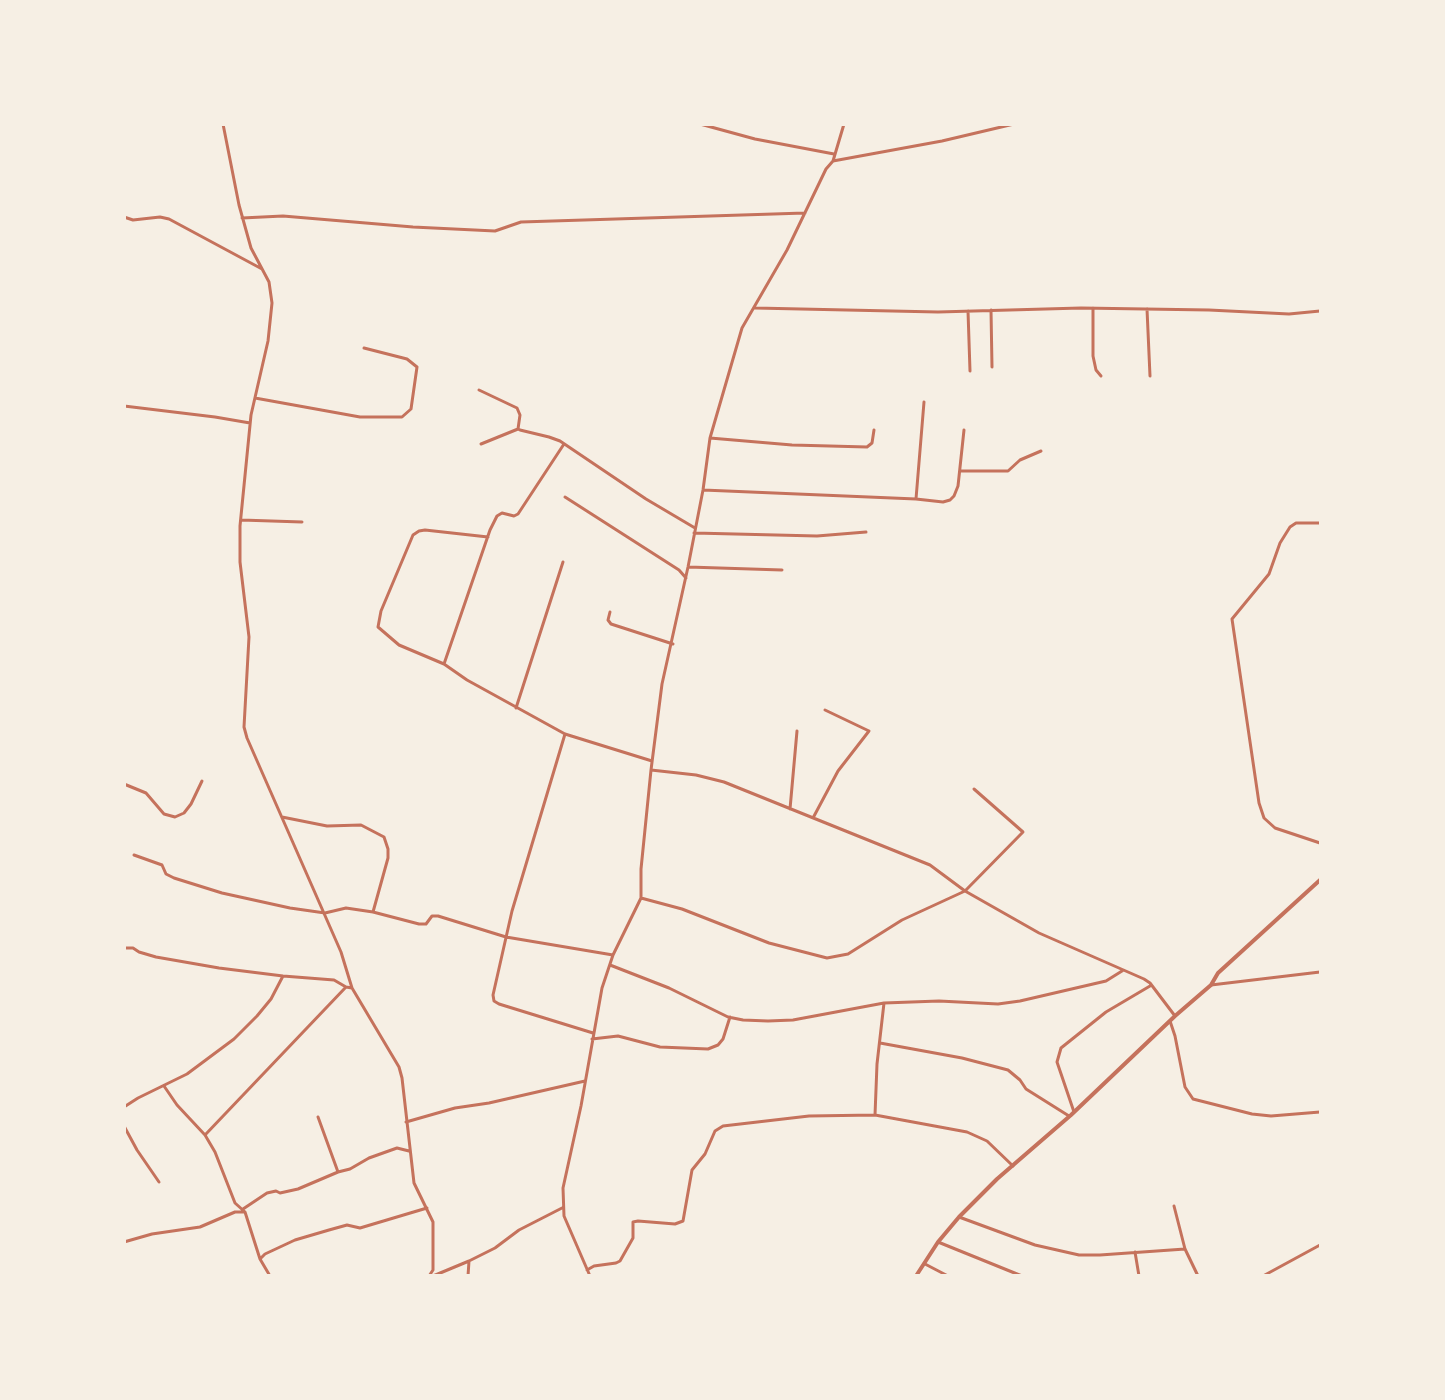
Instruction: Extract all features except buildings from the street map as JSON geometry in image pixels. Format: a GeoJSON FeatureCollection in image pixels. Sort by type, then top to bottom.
{"type":"FeatureCollection","features":[{"type":"Feature","properties":{"kind":"street"},"geometry":{"type":"LineString","coordinates":[[223,124],[242,218],[251,248],[271,291],[272,303],[268,341],[250,423],[241,520],[240,562],[249,637],[244,727],[325,913],[352,987],[399,1067],[414,1183],[433,1222],[434,1270],[431,1275]]}},
{"type":"Feature","properties":{"kind":"street"},"geometry":{"type":"LineString","coordinates":[[700,124],[755,139],[834,154]]}},
{"type":"Feature","properties":{"kind":"street"},"geometry":{"type":"LineString","coordinates":[[590,1275],[570,1233],[562,1208],[563,1188],[602,988],[613,955],[641,898],[641,869],[662,684],[673,644],[686,578],[703,490],[710,438],[742,328],[755,308],[826,169],[833,161],[844,124]]}},
{"type":"Feature","properties":{"kind":"street"},"geometry":{"type":"LineString","coordinates":[[833,161],[942,141],[1014,124]]}},
{"type":"Feature","properties":{"kind":"street"},"geometry":{"type":"LineString","coordinates":[[242,218],[283,216],[413,228],[495,231],[521,222],[805,213]]}},
{"type":"Feature","properties":{"kind":"street"},"geometry":{"type":"LineString","coordinates":[[124,217],[133,220],[160,217],[169,219],[263,270]]}},
{"type":"Feature","properties":{"kind":"street"},"geometry":{"type":"LineString","coordinates":[[755,308],[968,311],[1093,308],[1289,314],[1320,311]]}},
{"type":"Feature","properties":{"kind":"street"},"geometry":{"type":"LineString","coordinates":[[1093,308],[1093,356],[1096,370],[1101,376]]}},
{"type":"Feature","properties":{"kind":"street"},"geometry":{"type":"LineString","coordinates":[[1147,309],[1150,376]]}},
{"type":"Feature","properties":{"kind":"street"},"geometry":{"type":"LineString","coordinates":[[991,310],[992,367]]}},
{"type":"Feature","properties":{"kind":"street"},"geometry":{"type":"LineString","coordinates":[[968,311],[970,371]]}},
{"type":"Feature","properties":{"kind":"street"},"geometry":{"type":"LineString","coordinates":[[255,398],[360,417],[402,417],[411,409],[417,367],[407,359],[364,348]]}},
{"type":"Feature","properties":{"kind":"street"},"geometry":{"type":"LineString","coordinates":[[479,390],[517,408],[520,415],[518,429]]}},
{"type":"Feature","properties":{"kind":"street"},"geometry":{"type":"LineString","coordinates":[[916,499],[924,402]]}},
{"type":"Feature","properties":{"kind":"street"},"geometry":{"type":"LineString","coordinates":[[124,406],[250,423]]}},
{"type":"Feature","properties":{"kind":"street"},"geometry":{"type":"LineString","coordinates":[[481,444],[518,429],[549,436],[695,531],[817,536],[866,532]]}},
{"type":"Feature","properties":{"kind":"street"},"geometry":{"type":"LineString","coordinates":[[710,438],[792,445],[867,447],[872,443],[874,430]]}},
{"type":"Feature","properties":{"kind":"street"},"geometry":{"type":"LineString","coordinates":[[703,490],[943,502],[950,500],[957,492],[964,430]]}},
{"type":"Feature","properties":{"kind":"street"},"geometry":{"type":"LineString","coordinates":[[444,664],[488,537],[499,513],[518,514],[564,444]]}},
{"type":"Feature","properties":{"kind":"street"},"geometry":{"type":"LineString","coordinates":[[960,471],[1008,471],[1020,460],[1041,451]]}},
{"type":"Feature","properties":{"kind":"street"},"geometry":{"type":"LineString","coordinates":[[565,497],[679,570],[686,578]]}},
{"type":"Feature","properties":{"kind":"street"},"geometry":{"type":"LineString","coordinates":[[241,520],[302,522]]}},
{"type":"Feature","properties":{"kind":"street"},"geometry":{"type":"LineString","coordinates":[[1320,523],[1296,523],[1290,527],[1280,543],[1269,574],[1232,620],[1259,803],[1264,818],[1275,828],[1320,843]]}},
{"type":"Feature","properties":{"kind":"street"},"geometry":{"type":"LineString","coordinates":[[488,537],[426,531],[413,535],[381,611],[378,627],[382,633],[399,645],[444,664],[467,680],[565,734],[652,761]]}},
{"type":"Feature","properties":{"kind":"street"},"geometry":{"type":"LineString","coordinates":[[516,708],[563,562]]}},
{"type":"Feature","properties":{"kind":"street"},"geometry":{"type":"LineString","coordinates":[[688,567],[782,570]]}},
{"type":"Feature","properties":{"kind":"street"},"geometry":{"type":"LineString","coordinates":[[610,612],[608,620],[611,624],[673,644]]}},
{"type":"Feature","properties":{"kind":"street"},"geometry":{"type":"LineString","coordinates":[[813,818],[838,771],[869,731],[825,710]]}},
{"type":"Feature","properties":{"kind":"street"},"geometry":{"type":"LineString","coordinates":[[790,809],[797,731]]}},
{"type":"Feature","properties":{"kind":"street"},"geometry":{"type":"LineString","coordinates":[[565,734],[506,936],[493,989],[494,1001],[593,1033]]}},
{"type":"Feature","properties":{"kind":"street"},"geometry":{"type":"LineString","coordinates":[[651,770],[710,777],[930,865],[965,891],[1039,933],[1144,979],[1150,983],[1150,986],[1175,1016]]}},
{"type":"Feature","properties":{"kind":"street"},"geometry":{"type":"LineString","coordinates":[[124,784],[146,794],[164,814],[175,817],[184,813],[191,804],[202,781]]}},
{"type":"Feature","properties":{"kind":"street"},"geometry":{"type":"LineString","coordinates":[[641,898],[682,909],[769,944],[827,958],[848,954],[902,920],[965,891],[1023,832],[974,789]]}},
{"type":"Feature","properties":{"kind":"street"},"geometry":{"type":"LineString","coordinates":[[282,817],[327,826],[361,825],[384,837],[388,849],[387,858],[374,912]]}},
{"type":"Feature","properties":{"kind":"street"},"geometry":{"type":"LineString","coordinates":[[134,855],[162,865],[167,875],[212,890],[290,908],[325,913],[346,908],[374,912],[419,924],[426,924],[432,916],[438,916],[506,936],[613,955]]}},
{"type":"Feature","properties":{"kind":"street"},"geometry":{"type":"LineString","coordinates":[[916,1275],[938,1242],[959,1217],[1210,986],[1218,973],[1320,880]]}},
{"type":"Feature","properties":{"kind":"street"},"geometry":{"type":"LineString","coordinates":[[124,948],[133,948],[156,957],[283,976],[334,980],[346,987],[352,987]]}},
{"type":"Feature","properties":{"kind":"street"},"geometry":{"type":"LineString","coordinates":[[610,965],[669,988],[730,1017],[768,1021],[793,1020],[884,1003],[939,1001],[998,1004],[1020,1001],[1106,981],[1122,971]]}},
{"type":"Feature","properties":{"kind":"street"},"geometry":{"type":"LineString","coordinates":[[1210,986],[1320,972]]}},
{"type":"Feature","properties":{"kind":"street"},"geometry":{"type":"LineString","coordinates":[[124,1107],[188,1074],[234,1039],[271,999],[283,976]]}},
{"type":"Feature","properties":{"kind":"street"},"geometry":{"type":"LineString","coordinates":[[1074,1112],[1057,1062],[1060,1048],[1106,1012],[1150,986]]}},
{"type":"Feature","properties":{"kind":"street"},"geometry":{"type":"LineString","coordinates":[[205,1135],[346,987]]}},
{"type":"Feature","properties":{"kind":"street"},"geometry":{"type":"LineString","coordinates":[[875,1115],[884,1003]]}},
{"type":"Feature","properties":{"kind":"street"},"geometry":{"type":"LineString","coordinates":[[592,1038],[618,1036],[660,1047],[708,1049],[718,1045],[723,1039],[730,1017]]}},
{"type":"Feature","properties":{"kind":"street"},"geometry":{"type":"LineString","coordinates":[[1170,1021],[1185,1087],[1193,1099],[1252,1114],[1271,1116],[1320,1112]]}},
{"type":"Feature","properties":{"kind":"street"},"geometry":{"type":"LineString","coordinates":[[880,1043],[962,1058],[1008,1070],[1020,1080],[1026,1089],[1069,1116]]}},
{"type":"Feature","properties":{"kind":"street"},"geometry":{"type":"LineString","coordinates":[[406,1122],[455,1108],[489,1103],[585,1081]]}},
{"type":"Feature","properties":{"kind":"street"},"geometry":{"type":"LineString","coordinates":[[164,1086],[177,1105],[205,1135],[215,1152],[235,1203],[244,1211],[260,1259],[270,1275]]}},
{"type":"Feature","properties":{"kind":"street"},"geometry":{"type":"LineString","coordinates":[[587,1270],[594,1266],[616,1263],[624,1257],[633,1238],[633,1222],[675,1224],[683,1221],[692,1170],[705,1154],[715,1131],[719,1128],[809,1116],[875,1115],[967,1132],[987,1141],[1013,1166]]}},
{"type":"Feature","properties":{"kind":"street"},"geometry":{"type":"LineString","coordinates":[[318,1117],[338,1172]]}},
{"type":"Feature","properties":{"kind":"street"},"geometry":{"type":"LineString","coordinates":[[124,1126],[159,1182]]}},
{"type":"Feature","properties":{"kind":"street"},"geometry":{"type":"LineString","coordinates":[[124,1242],[152,1234],[200,1227],[235,1212],[244,1211],[267,1192],[280,1193],[298,1189],[397,1148],[409,1151]]}},
{"type":"Feature","properties":{"kind":"street"},"geometry":{"type":"LineString","coordinates":[[1174,1206],[1185,1249],[1198,1275]]}},
{"type":"Feature","properties":{"kind":"street"},"geometry":{"type":"LineString","coordinates":[[260,1259],[265,1254],[295,1240],[347,1226],[360,1228],[427,1208]]}},
{"type":"Feature","properties":{"kind":"street"},"geometry":{"type":"LineString","coordinates":[[431,1275],[469,1261],[495,1248],[519,1230],[562,1208]]}},
{"type":"Feature","properties":{"kind":"street"},"geometry":{"type":"LineString","coordinates":[[959,1217],[1055,1251],[1078,1255],[1185,1249]]}},
{"type":"Feature","properties":{"kind":"street"},"geometry":{"type":"LineString","coordinates":[[938,1242],[1022,1275]]}},
{"type":"Feature","properties":{"kind":"street"},"geometry":{"type":"LineString","coordinates":[[1263,1275],[1320,1245]]}},
{"type":"Feature","properties":{"kind":"street"},"geometry":{"type":"LineString","coordinates":[[1135,1252],[1139,1275]]}},
{"type":"Feature","properties":{"kind":"street"},"geometry":{"type":"LineString","coordinates":[[468,1275],[469,1261]]}},
{"type":"Feature","properties":{"kind":"street"},"geometry":{"type":"LineString","coordinates":[[924,1264],[948,1275]]}}]}
